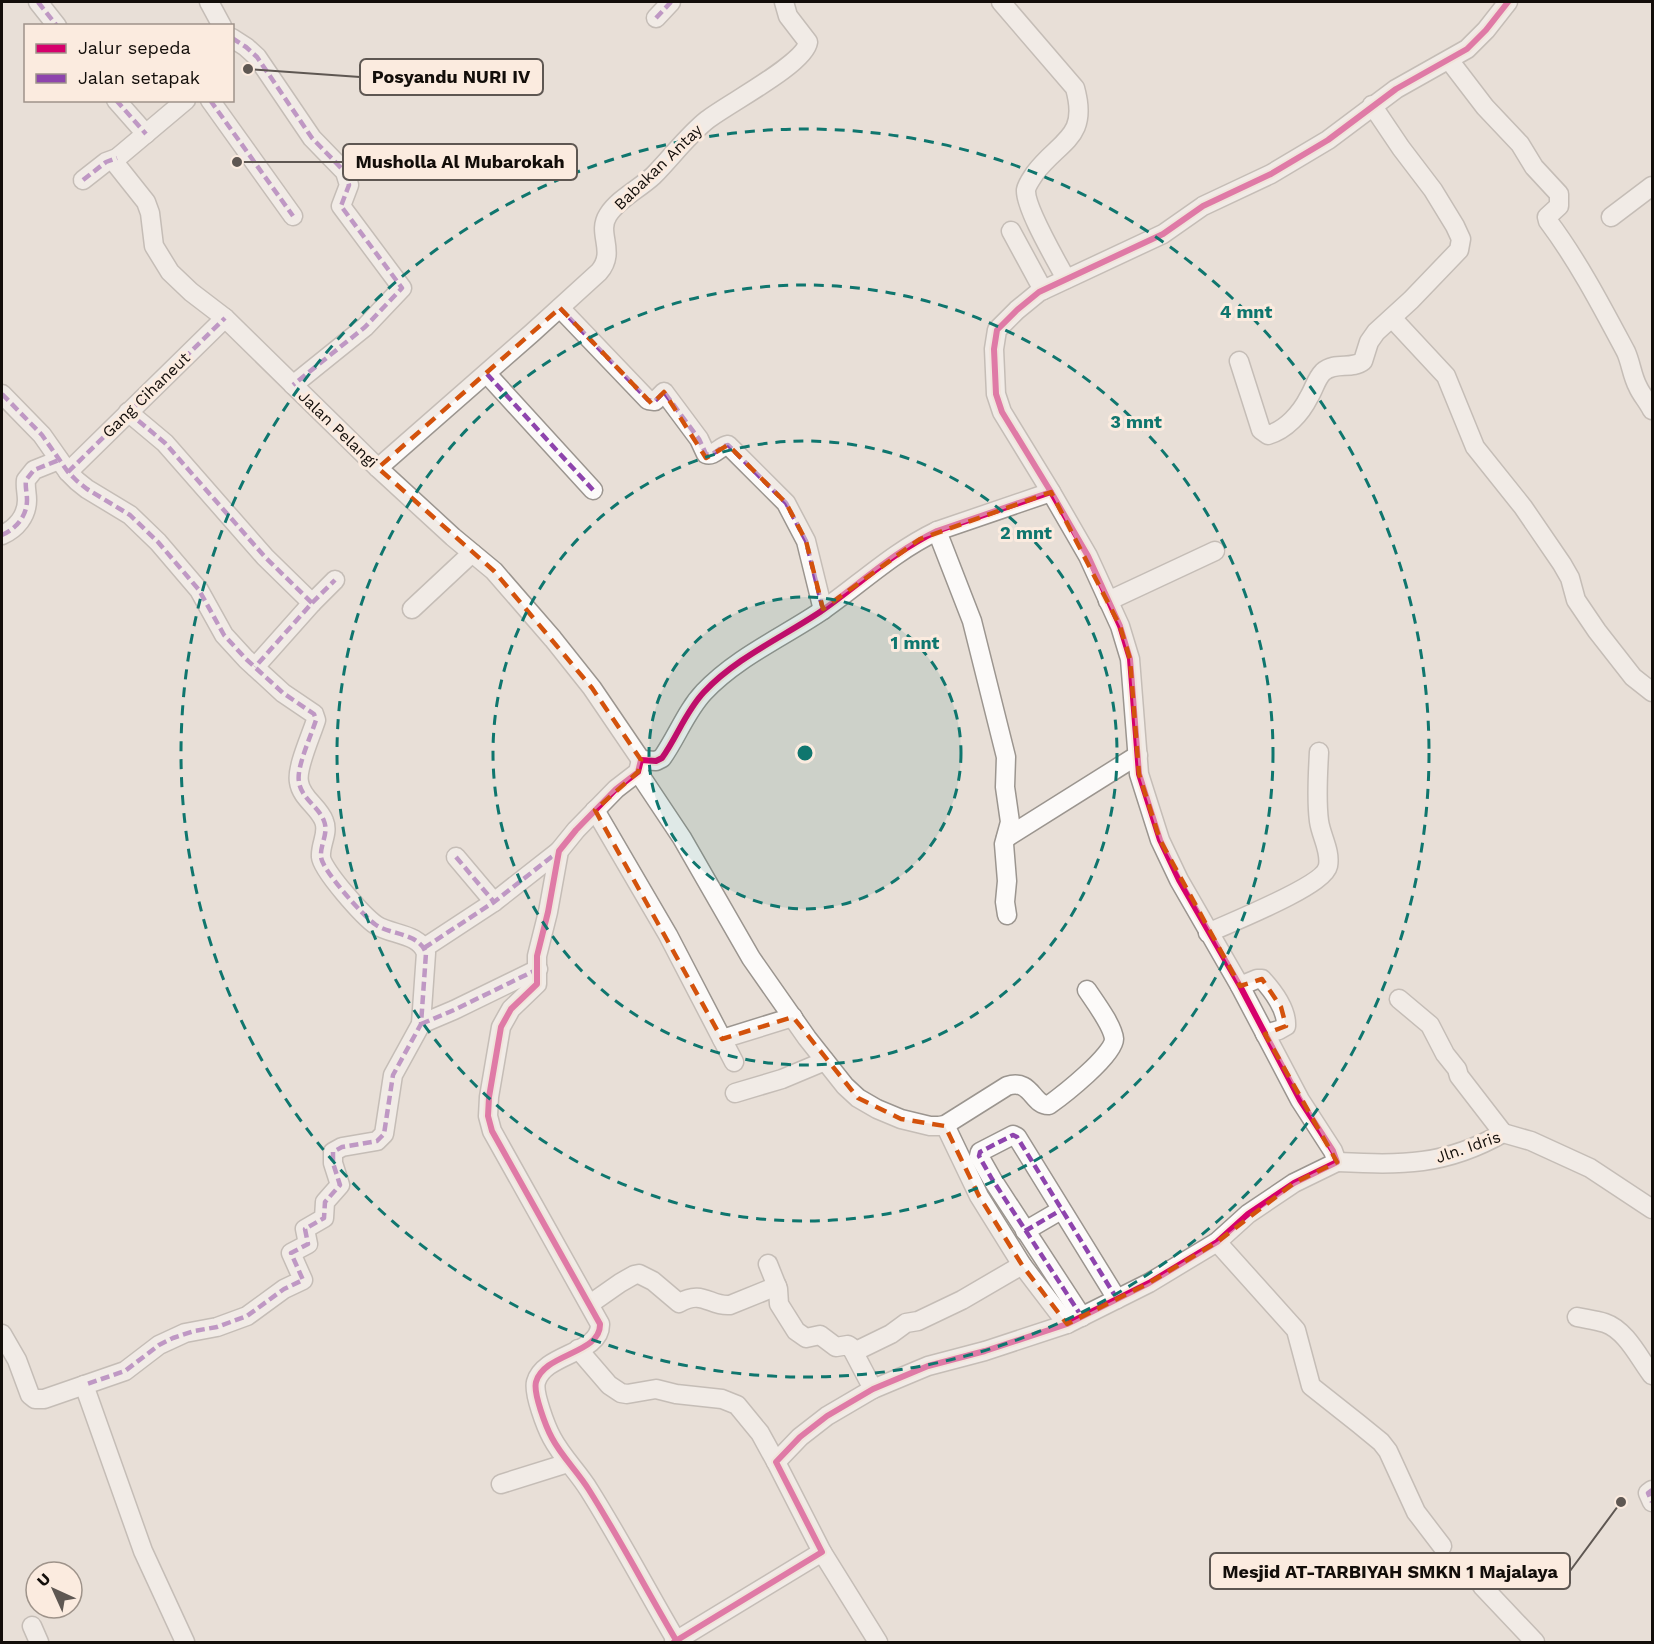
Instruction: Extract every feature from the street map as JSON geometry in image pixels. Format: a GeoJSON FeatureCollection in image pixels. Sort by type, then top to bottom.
{"type":"FeatureCollection","features":[{"type":"Feature","properties":{"kind":"street"},"geometry":{"type":"LineString","coordinates":[[38,2],[55,24]]}},
{"type":"Feature","properties":{"kind":"street"},"geometry":{"type":"LineString","coordinates":[[209,2],[221,24]]}},
{"type":"Feature","properties":{"kind":"street"},"geometry":{"type":"LineString","coordinates":[[656,18],[671,2]]}},
{"type":"Feature","properties":{"kind":"street","name":"Babakan Antay"},"geometry":{"type":"LineString","coordinates":[[378,468],[487,374],[604,266],[607,252],[604,231],[608,215],[650,178],[706,120],[772,77],[804,51],[808,42],[788,16],[784,2]]}},
{"type":"Feature","properties":{"kind":"street"},"geometry":{"type":"LineString","coordinates":[[1001,2],[1075,88],[1080,104],[1079,117],[1069,139],[1040,167],[1026,189],[1028,204],[1066,279]]}},
{"type":"Feature","properties":{"kind":"street"},"geometry":{"type":"LineString","coordinates":[[776,1462],[800,1437],[827,1416],[873,1389],[928,1366],[985,1351],[1074,1320],[1117,1299],[1149,1283],[1217,1242],[1248,1214],[1294,1184],[1337,1162],[1333,1151],[1300,1100],[1240,986],[1208,933],[1160,840],[1139,774],[1130,659],[1120,626],[1088,556],[1002,412],[996,394],[994,349],[997,330],[1017,309],[1043,290],[1162,234],[1203,206],[1271,174],[1328,140],[1396,89],[1467,49],[1486,30],[1508,2]]}},
{"type":"Feature","properties":{"kind":"street"},"geometry":{"type":"LineString","coordinates":[[234,39],[256,57],[312,138],[345,172],[349,186],[341,206],[402,288],[365,327],[293,385]]}},
{"type":"Feature","properties":{"kind":"street"},"geometry":{"type":"LineString","coordinates":[[1449,60],[1485,106],[1520,144],[1534,167],[1559,194],[1559,206],[1547,217],[1548,220],[1597,297],[1609,324],[1627,354],[1638,388],[1653,410]]}},
{"type":"Feature","properties":{"kind":"street"},"geometry":{"type":"LineString","coordinates":[[118,102],[146,134]]}},
{"type":"Feature","properties":{"kind":"street"},"geometry":{"type":"LineString","coordinates":[[83,180],[106,162],[117,158],[184,102]]}},
{"type":"Feature","properties":{"kind":"street"},"geometry":{"type":"LineString","coordinates":[[211,102],[293,216]]}},
{"type":"Feature","properties":{"kind":"street"},"geometry":{"type":"LineString","coordinates":[[1239,361],[1261,430],[1268,435],[1274,434],[1288,425],[1299,412],[1324,371],[1332,367],[1362,363],[1372,338],[1459,250],[1461,239],[1433,190],[1372,105]]}},
{"type":"Feature","properties":{"kind":"street","name":"Jalan Pelangi"},"geometry":{"type":"LineString","coordinates":[[117,158],[116,165],[146,202],[150,213],[153,246],[163,264],[191,292],[225,318],[378,468],[494,571],[592,688],[752,958],[825,1061],[858,1098],[877,1110],[930,1126],[945,1125]]}},
{"type":"Feature","properties":{"kind":"street"},"geometry":{"type":"LineString","coordinates":[[1611,217],[1653,186]]}},
{"type":"Feature","properties":{"kind":"street"},"geometry":{"type":"LineString","coordinates":[[1011,231],[1043,290]]}},
{"type":"Feature","properties":{"kind":"street"},"geometry":{"type":"LineString","coordinates":[[560,308],[648,400],[655,401],[664,392],[699,440],[706,454],[711,454],[728,445],[786,503],[806,541],[823,609]]}},
{"type":"Feature","properties":{"kind":"street","name":"Gang Cihaneut"},"geometry":{"type":"LineString","coordinates":[[2,535],[19,524],[25,514],[26,480],[34,471],[64,466],[128,412],[225,318]]}},
{"type":"Feature","properties":{"kind":"street"},"geometry":{"type":"LineString","coordinates":[[1392,318],[1443,371],[1475,447],[1523,507],[1562,564],[1570,578],[1576,600],[1597,631],[1633,677],[1653,692]]}},
{"type":"Feature","properties":{"kind":"street"},"geometry":{"type":"LineString","coordinates":[[487,374],[593,490]]}},
{"type":"Feature","properties":{"kind":"street"},"geometry":{"type":"LineString","coordinates":[[2,394],[42,435],[64,466],[87,489],[130,514],[147,530],[199,590],[224,635],[255,667],[283,693],[314,714],[316,720],[298,780],[304,793],[325,822],[326,829],[321,853],[324,866],[372,922],[417,941],[426,953],[421,1024],[393,1075],[382,1137],[376,1141],[342,1147],[333,1152],[333,1163],[340,1185],[325,1202],[324,1218],[305,1229],[308,1244],[291,1253],[303,1280],[284,1289],[247,1316],[217,1327],[185,1333],[159,1345],[125,1371],[44,1399],[33,1398],[17,1360],[2,1334]]}},
{"type":"Feature","properties":{"kind":"street"},"geometry":{"type":"LineString","coordinates":[[128,412],[165,443],[265,557],[312,603]]}},
{"type":"Feature","properties":{"kind":"street"},"geometry":{"type":"LineString","coordinates":[[424,948],[494,902],[559,851],[576,830],[639,766],[662,758],[701,694],[727,671],[823,609],[891,558],[936,531],[1051,492]]}},
{"type":"Feature","properties":{"kind":"street"},"geometry":{"type":"LineString","coordinates":[[936,531],[972,621],[1006,757],[1005,787],[1010,822],[1004,850],[1007,915]]}},
{"type":"Feature","properties":{"kind":"street"},"geometry":{"type":"LineString","coordinates":[[1108,601],[1215,551]]}},
{"type":"Feature","properties":{"kind":"street"},"geometry":{"type":"LineString","coordinates":[[412,609],[472,553]]}},
{"type":"Feature","properties":{"kind":"street"},"geometry":{"type":"LineString","coordinates":[[255,667],[335,580]]}},
{"type":"Feature","properties":{"kind":"street"},"geometry":{"type":"LineString","coordinates":[[1208,933],[1306,887],[1323,874],[1328,867],[1326,847],[1318,820],[1318,752]]}},
{"type":"Feature","properties":{"kind":"street"},"geometry":{"type":"LineString","coordinates":[[1006,838],[1138,755]]}},
{"type":"Feature","properties":{"kind":"street"},"geometry":{"type":"LineString","coordinates":[[595,810],[668,935],[734,1062]]}},
{"type":"Feature","properties":{"kind":"street"},"geometry":{"type":"LineString","coordinates":[[559,851],[537,956],[536,987],[511,1009],[501,1027],[488,1116],[501,1150],[600,1324],[600,1329],[593,1341],[545,1367],[536,1381],[535,1390],[551,1437],[588,1488],[675,1641],[822,1552]]}},
{"type":"Feature","properties":{"kind":"street"},"geometry":{"type":"LineString","coordinates":[[456,857],[494,902]]}},
{"type":"Feature","properties":{"kind":"street"},"geometry":{"type":"LineString","coordinates":[[421,1024],[538,969]]}},
{"type":"Feature","properties":{"kind":"street"},"geometry":{"type":"LineString","coordinates":[[1240,986],[1262,979],[1281,1007],[1287,1020],[1286,1026],[1265,1034]]}},
{"type":"Feature","properties":{"kind":"street"},"geometry":{"type":"LineString","coordinates":[[1074,1320],[1022,1265],[979,1196],[945,1125],[1014,1083],[1030,1090],[1041,1104],[1049,1105],[1105,1057],[1113,1044],[1112,1031],[1087,990]]}},
{"type":"Feature","properties":{"kind":"street"},"geometry":{"type":"LineString","coordinates":[[1399,999],[1430,1025],[1445,1054],[1457,1068],[1459,1076],[1503,1133]]}},
{"type":"Feature","properties":{"kind":"street"},"geometry":{"type":"LineString","coordinates":[[722,1039],[793,1017]]}},
{"type":"Feature","properties":{"kind":"street"},"geometry":{"type":"LineString","coordinates":[[735,1093],[782,1079],[825,1061]]}},
{"type":"Feature","properties":{"kind":"street","name":"Jln. Idris"},"geometry":{"type":"LineString","coordinates":[[1337,1162],[1401,1164],[1435,1160],[1476,1148],[1503,1133],[1531,1141],[1580,1164],[1653,1209]]}},
{"type":"Feature","properties":{"kind":"street"},"geometry":{"type":"LineString","coordinates":[[1074,1320],[1025,1231],[979,1156],[980,1152],[1015,1135],[1117,1299]]}},
{"type":"Feature","properties":{"kind":"street"},"geometry":{"type":"LineString","coordinates":[[1025,1231],[1061,1210]]}},
{"type":"Feature","properties":{"kind":"street"},"geometry":{"type":"LineString","coordinates":[[1217,1242],[1296,1330],[1311,1386],[1381,1442],[1388,1451],[1416,1512],[1442,1546]]}},
{"type":"Feature","properties":{"kind":"street"},"geometry":{"type":"LineString","coordinates":[[768,1264],[777,1286],[779,1304],[802,1337],[806,1338],[815,1334],[836,1347],[848,1345],[873,1389]]}},
{"type":"Feature","properties":{"kind":"street"},"geometry":{"type":"LineString","coordinates":[[854,1352],[891,1334],[906,1323],[918,1321],[962,1299],[1022,1265]]}},
{"type":"Feature","properties":{"kind":"street"},"geometry":{"type":"LineString","coordinates":[[590,1305],[620,1283],[639,1274],[653,1281],[679,1303],[685,1299],[699,1297],[724,1306],[730,1305],[777,1286]]}},
{"type":"Feature","properties":{"kind":"street"},"geometry":{"type":"LineString","coordinates":[[1577,1317],[1605,1323],[1622,1334],[1653,1375]]}},
{"type":"Feature","properties":{"kind":"street"},"geometry":{"type":"LineString","coordinates":[[578,1349],[609,1385],[621,1393],[657,1389],[676,1394],[722,1399],[737,1404],[760,1433],[822,1552],[878,1642]]}},
{"type":"Feature","properties":{"kind":"street"},"geometry":{"type":"LineString","coordinates":[[84,1385],[143,1551],[185,1642]]}},
{"type":"Feature","properties":{"kind":"street"},"geometry":{"type":"LineString","coordinates":[[501,1484],[568,1463]]}},
{"type":"Feature","properties":{"kind":"street"},"geometry":{"type":"LineString","coordinates":[[1653,1490],[1648,1493],[1653,1502]]}},
{"type":"Feature","properties":{"kind":"street"},"geometry":{"type":"LineString","coordinates":[[1482,1586],[1535,1642]]}},
{"type":"Feature","properties":{"kind":"highlighted area"},"geometry":{"type":"Polygon","coordinates":[[[560,308],[652,404],[664,392],[706,458],[728,445],[786,503],[806,541],[823,609],[920,539],[1051,492],[1120,626],[1130,659],[1139,774],[1160,840],[1240,986],[1262,979],[1281,1007],[1286,1026],[1265,1034],[1337,1162],[1294,1183],[1217,1242],[1149,1283],[1067,1324],[1022,1265],[979,1196],[945,1126],[901,1119],[858,1098],[793,1017],[722,1039],[595,810],[638,772],[641,760],[592,688],[494,571],[378,468],[560,308]]]}},
{"type":"Feature","properties":{"kind":"marked path"},"geometry":{"type":"LineString","coordinates":[[38,2],[55,24]]}},
{"type":"Feature","properties":{"kind":"marked path"},"geometry":{"type":"LineString","coordinates":[[656,18],[671,2]]}},
{"type":"Feature","properties":{"kind":"marked path"},"geometry":{"type":"LineString","coordinates":[[234,39],[257,57],[312,138],[345,172],[349,185],[341,206],[402,288],[365,327],[293,385]]}},
{"type":"Feature","properties":{"kind":"marked path"},"geometry":{"type":"LineString","coordinates":[[118,102],[146,134]]}},
{"type":"Feature","properties":{"kind":"marked path"},"geometry":{"type":"LineString","coordinates":[[211,102],[293,216]]}},
{"type":"Feature","properties":{"kind":"marked path"},"geometry":{"type":"LineString","coordinates":[[83,180],[106,162],[117,158]]}},
{"type":"Feature","properties":{"kind":"marked path"},"geometry":{"type":"LineString","coordinates":[[560,308],[648,400],[655,401],[664,392],[699,439],[706,454],[712,454],[728,445],[786,503],[806,541],[823,610]]}},
{"type":"Feature","properties":{"kind":"marked path"},"geometry":{"type":"LineString","coordinates":[[68,472],[225,318]]}},
{"type":"Feature","properties":{"kind":"marked path"},"geometry":{"type":"LineString","coordinates":[[487,374],[593,490]]}},
{"type":"Feature","properties":{"kind":"marked path"},"geometry":{"type":"LineString","coordinates":[[2,394],[42,435],[77,481],[130,515],[158,542],[199,590],[224,635],[246,659],[283,693],[314,714],[316,720],[302,760],[299,782],[303,793],[324,821],[326,830],[321,852],[323,863],[344,893],[370,920],[382,928],[411,938],[422,946],[426,953],[421,1024],[393,1075],[384,1134],[377,1141],[342,1147],[333,1152],[333,1163],[340,1185],[325,1202],[324,1218],[305,1229],[308,1244],[291,1253],[303,1280],[284,1289],[247,1316],[217,1327],[173,1338],[159,1345],[125,1371],[84,1385]]}},
{"type":"Feature","properties":{"kind":"marked path"},"geometry":{"type":"LineString","coordinates":[[128,412],[165,443],[265,557],[312,603],[255,667]]}},
{"type":"Feature","properties":{"kind":"marked path"},"geometry":{"type":"LineString","coordinates":[[2,535],[16,526],[23,517],[27,500],[26,480],[34,470],[59,460]]}},
{"type":"Feature","properties":{"kind":"marked path"},"geometry":{"type":"LineString","coordinates":[[312,603],[335,580]]}},
{"type":"Feature","properties":{"kind":"marked path"},"geometry":{"type":"LineString","coordinates":[[424,948],[494,902],[559,851]]}},
{"type":"Feature","properties":{"kind":"marked path"},"geometry":{"type":"LineString","coordinates":[[456,857],[494,902]]}},
{"type":"Feature","properties":{"kind":"marked path"},"geometry":{"type":"LineString","coordinates":[[421,1024],[538,969]]}},
{"type":"Feature","properties":{"kind":"marked path"},"geometry":{"type":"LineString","coordinates":[[1082,1317],[992,1179],[979,1156],[980,1152],[1013,1135],[1017,1137],[1117,1299]]}},
{"type":"Feature","properties":{"kind":"marked path"},"geometry":{"type":"LineString","coordinates":[[1025,1231],[1061,1210]]}},
{"type":"Feature","properties":{"kind":"marked path"},"geometry":{"type":"LineString","coordinates":[[1652,1490],[1648,1493],[1652,1502]]}},
{"type":"Feature","properties":{"kind":"cycle path"},"geometry":{"type":"LineString","coordinates":[[674,1642],[822,1552],[776,1462],[800,1437],[827,1416],[873,1389],[928,1366],[985,1351],[1067,1324],[1149,1283],[1217,1242],[1248,1214],[1294,1183],[1337,1162],[1333,1151],[1300,1100],[1240,986],[1179,880],[1160,840],[1139,774],[1130,659],[1120,626],[1088,556],[1002,412],[996,394],[994,349],[997,330],[1039,292],[1163,234],[1203,206],[1271,174],[1328,140],[1396,89],[1467,49],[1486,30],[1508,2]]}},
{"type":"Feature","properties":{"kind":"cycle path"},"geometry":{"type":"LineString","coordinates":[[676,1640],[585,1483],[556,1445],[538,1402],[536,1382],[541,1372],[592,1342],[598,1334],[600,1324],[492,1131],[488,1116],[489,1097],[501,1027],[511,1009],[537,984],[537,956],[559,851],[616,789],[638,772],[641,760],[656,761],[662,758],[692,707],[704,692],[744,659],[820,612],[921,539],[937,531],[1051,492]]}},
{"type":"Feature","properties":{"kind":"place","name":"Posyandu NURI IV"},"geometry":{"type":"Point","coordinates":[248,69]}},
{"type":"Feature","properties":{"kind":"place","name":"Musholla Al Mubarokah"},"geometry":{"type":"Point","coordinates":[237,162]}},
{"type":"Feature","properties":{"kind":"place","name":"Mesjid AT-TARBIYAH SMKN 1 Majalaya"},"geometry":{"type":"Point","coordinates":[1621,1502]}}]}
